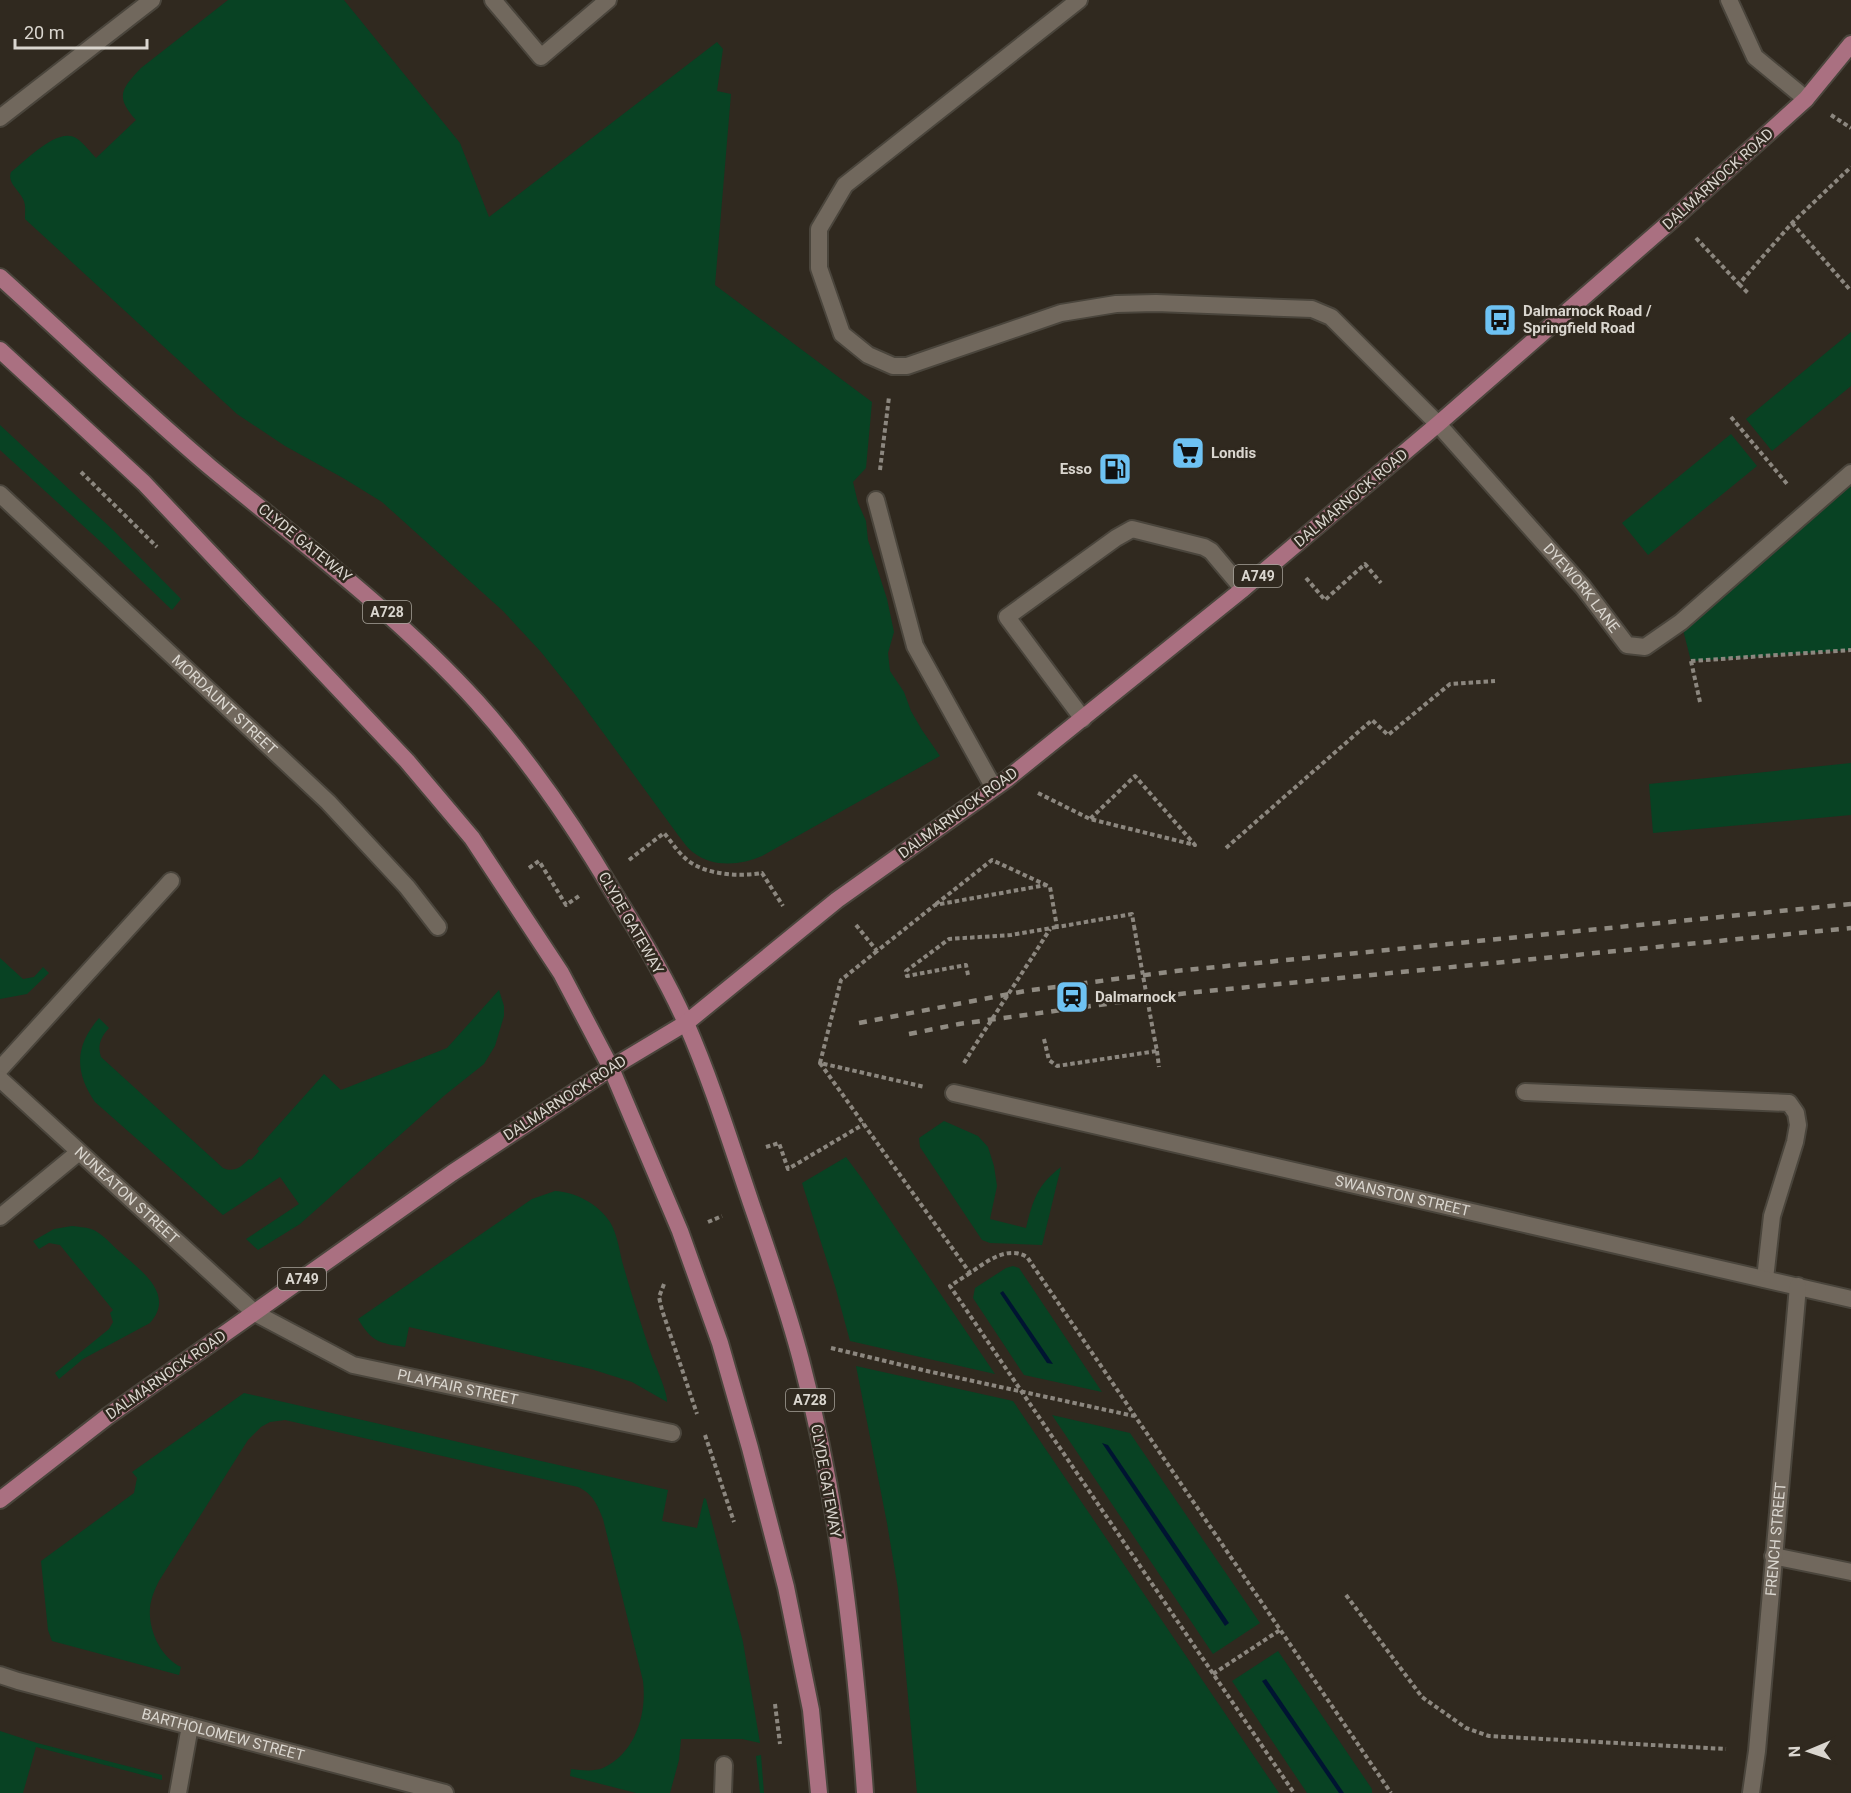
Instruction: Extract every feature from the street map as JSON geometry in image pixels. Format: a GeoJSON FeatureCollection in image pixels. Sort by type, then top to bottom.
{"type":"FeatureCollection","features":[{"type":"Feature","properties":{"kind":"main road","name":"DALMARNOCK ROAD"},"geometry":{"type":"LineString","coordinates":[[0,1500],[108,1416],[452,1173],[611,1068],[686,1023],[837,900],[1001,783],[1083,719],[1244,589],[1438,424],[1676,216],[1806,99],[1851,44]]}},
{"type":"Feature","properties":{"kind":"main road","name":"CLYDE GATEWAY"},"geometry":{"type":"LineString","coordinates":[[0,277],[206,463],[385,610],[439,662],[512,743],[605,878],[649,950],[686,1023],[736,1157],[801,1360],[819,1436],[835,1530],[858,1695],[865,1793]]}},
{"type":"Feature","properties":{"kind":"main road"},"geometry":{"type":"LineString","coordinates":[[0,350],[144,483],[360,709],[472,838],[561,973],[611,1068],[680,1231],[720,1343],[786,1587],[811,1710],[819,1793]]}},
{"type":"Feature","properties":{"kind":"street"},"geometry":{"type":"LineString","coordinates":[[0,118],[152,0]]}},
{"type":"Feature","properties":{"kind":"street"},"geometry":{"type":"LineString","coordinates":[[493,0],[541,57],[608,0]]}},
{"type":"Feature","properties":{"kind":"street"},"geometry":{"type":"LineString","coordinates":[[893,366],[868,355],[842,334],[819,268],[819,229],[845,184],[1078,0]]}},
{"type":"Feature","properties":{"kind":"street"},"geometry":{"type":"LineString","coordinates":[[1729,0],[1755,57],[1806,99]]}},
{"type":"Feature","properties":{"kind":"street","name":"DYEWORK LANE"},"geometry":{"type":"LineString","coordinates":[[893,366],[907,366],[1061,314],[1116,304],[1156,303],[1312,309],[1331,317],[1438,424],[1583,587],[1627,645],[1645,647],[1681,622],[1851,473]]}},
{"type":"Feature","properties":{"kind":"street","name":"MORDAUNT STREET"},"geometry":{"type":"LineString","coordinates":[[0,494],[328,802],[407,887],[438,927]]}},
{"type":"Feature","properties":{"kind":"street"},"geometry":{"type":"LineString","coordinates":[[876,500],[915,646],[1001,783]]}},
{"type":"Feature","properties":{"kind":"street"},"geometry":{"type":"LineString","coordinates":[[1083,719],[1007,617],[1116,538],[1132,530],[1204,547],[1244,589]]}},
{"type":"Feature","properties":{"kind":"street"},"geometry":{"type":"LineString","coordinates":[[0,1069],[171,881]]}},
{"type":"Feature","properties":{"kind":"street","name":"NUNEATON STREET"},"geometry":{"type":"LineString","coordinates":[[0,1079],[255,1313]]}},
{"type":"Feature","properties":{"kind":"street"},"geometry":{"type":"LineString","coordinates":[[1525,1092],[1789,1103],[1796,1113],[1798,1125],[1772,1216],[1765,1279]]}},
{"type":"Feature","properties":{"kind":"street","name":"SWANSTON STREET"},"geometry":{"type":"LineString","coordinates":[[954,1093],[1851,1299]]}},
{"type":"Feature","properties":{"kind":"street"},"geometry":{"type":"LineString","coordinates":[[0,1217],[79,1152]]}},
{"type":"Feature","properties":{"kind":"street","name":"FRENCH STREET"},"geometry":{"type":"LineString","coordinates":[[1751,1793],[1757,1751],[1798,1286]]}},
{"type":"Feature","properties":{"kind":"street","name":"PLAYFAIR STREET"},"geometry":{"type":"LineString","coordinates":[[255,1313],[353,1365],[672,1433]]}},
{"type":"Feature","properties":{"kind":"street"},"geometry":{"type":"LineString","coordinates":[[1773,1556],[1851,1572]]}},
{"type":"Feature","properties":{"kind":"street","name":"BARTHOLOMEW STREET"},"geometry":{"type":"LineString","coordinates":[[0,1675],[445,1793]]}},
{"type":"Feature","properties":{"kind":"street"},"geometry":{"type":"LineString","coordinates":[[178,1793],[190,1726]]}},
{"type":"Feature","properties":{"kind":"street"},"geometry":{"type":"LineString","coordinates":[[723,1793],[724,1765]]}},
{"type":"Feature","properties":{"kind":"path"},"geometry":{"type":"LineString","coordinates":[[1739,284],[1792,223],[1851,167]]}},
{"type":"Feature","properties":{"kind":"path"},"geometry":{"type":"LineString","coordinates":[[1676,216],[1749,294]]}},
{"type":"Feature","properties":{"kind":"path"},"geometry":{"type":"LineString","coordinates":[[1792,223],[1851,291]]}},
{"type":"Feature","properties":{"kind":"path"},"geometry":{"type":"LineString","coordinates":[[876,500],[893,366]]}},
{"type":"Feature","properties":{"kind":"path"},"geometry":{"type":"LineString","coordinates":[[1731,417],[1808,509]]}},
{"type":"Feature","properties":{"kind":"path"},"geometry":{"type":"LineString","coordinates":[[80,471],[161,551]]}},
{"type":"Feature","properties":{"kind":"path"},"geometry":{"type":"LineString","coordinates":[[1285,554],[1325,600],[1365,564],[1382,583]]}},
{"type":"Feature","properties":{"kind":"path"},"geometry":{"type":"LineString","coordinates":[[1681,622],[1700,702]]}},
{"type":"Feature","properties":{"kind":"path"},"geometry":{"type":"LineString","coordinates":[[1691,661],[1851,650]]}},
{"type":"Feature","properties":{"kind":"path"},"geometry":{"type":"LineString","coordinates":[[1226,848],[1372,720],[1388,735],[1450,684],[1495,681]]}},
{"type":"Feature","properties":{"kind":"path"},"geometry":{"type":"LineString","coordinates":[[1001,783],[1090,819],[1195,845],[1135,776],[1090,819]]}},
{"type":"Feature","properties":{"kind":"path"},"geometry":{"type":"LineString","coordinates":[[505,885],[539,861],[566,905],[664,833],[686,860],[714,873],[743,876],[762,873],[800,930]]}},
{"type":"Feature","properties":{"kind":"path"},"geometry":{"type":"LineString","coordinates":[[820,1063],[841,980],[992,860],[1050,887],[1058,927]]}},
{"type":"Feature","properties":{"kind":"path"},"geometry":{"type":"LineString","coordinates":[[935,905],[1046,885]]}},
{"type":"Feature","properties":{"kind":"path"},"geometry":{"type":"LineString","coordinates":[[837,900],[877,951]]}},
{"type":"Feature","properties":{"kind":"path"},"geometry":{"type":"LineString","coordinates":[[968,975],[966,965],[907,976],[906,971],[949,939],[1011,935],[1132,914],[1159,1067]]}},
{"type":"Feature","properties":{"kind":"path"},"geometry":{"type":"LineString","coordinates":[[972,1050],[1051,928]]}},
{"type":"Feature","properties":{"kind":"path"},"geometry":{"type":"LineString","coordinates":[[1044,1039],[1049,1060],[1057,1066],[1157,1052]]}},
{"type":"Feature","properties":{"kind":"path"},"geometry":{"type":"LineString","coordinates":[[820,1063],[954,1093]]}},
{"type":"Feature","properties":{"kind":"path"},"geometry":{"type":"LineString","coordinates":[[820,1063],[970,1273]]}},
{"type":"Feature","properties":{"kind":"path"},"geometry":{"type":"LineString","coordinates":[[736,1157],[779,1143],[788,1169],[864,1124]]}},
{"type":"Feature","properties":{"kind":"path"},"geometry":{"type":"LineString","coordinates":[[699,1420],[659,1297],[680,1231],[723,1217],[719,1208]]}},
{"type":"Feature","properties":{"kind":"path"},"geometry":{"type":"LineString","coordinates":[[1294,1793],[950,1286],[998,1255],[1018,1254],[1027,1257],[1389,1792]]}},
{"type":"Feature","properties":{"kind":"path"},"geometry":{"type":"LineString","coordinates":[[830,1347],[1135,1416]]}},
{"type":"Feature","properties":{"kind":"path"},"geometry":{"type":"LineString","coordinates":[[703,1430],[735,1526]]}},
{"type":"Feature","properties":{"kind":"path"},"geometry":{"type":"LineString","coordinates":[[672,1433],[750,1448]]}},
{"type":"Feature","properties":{"kind":"path"},"geometry":{"type":"LineString","coordinates":[[1346,1595],[1422,1698],[1466,1728],[1489,1737],[1757,1751]]}},
{"type":"Feature","properties":{"kind":"path"},"geometry":{"type":"LineString","coordinates":[[1213,1674],[1280,1630]]}},
{"type":"Feature","properties":{"kind":"path"},"geometry":{"type":"LineString","coordinates":[[774,1699],[780,1752]]}},
{"type":"Feature","properties":{"kind":"green space"},"geometry":{"type":"Polygon","coordinates":[[[228,0],[344,0],[460,143],[489,217],[717,42],[723,49],[717,91],[731,94],[715,285],[872,402],[866,468],[853,482],[858,503],[866,521],[868,540],[887,599],[894,632],[888,653],[890,671],[904,692],[911,711],[922,730],[940,756],[762,856],[728,864],[702,858],[685,844],[577,697],[541,652],[503,611],[382,502],[285,446],[237,414],[25,219],[24,201],[10,179],[11,172],[42,147],[60,137],[76,138],[96,158],[136,120],[123,99],[125,88],[134,75],[228,0]]]}},
{"type":"Feature","properties":{"kind":"green space"},"geometry":{"type":"Polygon","coordinates":[[[1851,332],[1851,386],[1772,451],[1746,419],[1851,332]]]}},
{"type":"Feature","properties":{"kind":"green space"},"geometry":{"type":"Polygon","coordinates":[[[0,425],[113,530],[181,599],[172,610],[0,450],[0,425]]]}},
{"type":"Feature","properties":{"kind":"green space"},"geometry":{"type":"Polygon","coordinates":[[[1731,434],[1757,466],[1648,555],[1622,523],[1731,434]]]}},
{"type":"Feature","properties":{"kind":"green space"},"geometry":{"type":"Polygon","coordinates":[[[1851,475],[1851,650],[1691,661],[1681,622],[1851,475]]]}},
{"type":"Feature","properties":{"kind":"green space"},"geometry":{"type":"Polygon","coordinates":[[[1851,763],[1851,815],[1653,833],[1649,784],[1851,763]]]}},
{"type":"Feature","properties":{"kind":"green space"},"geometry":{"type":"Polygon","coordinates":[[[0,958],[23,979],[34,977],[43,967],[49,973],[27,994],[0,999],[0,958]]]}},
{"type":"Feature","properties":{"kind":"green space"},"geometry":{"type":"Polygon","coordinates":[[[499,990],[504,1006],[504,1016],[495,1046],[484,1064],[445,1095],[300,1224],[258,1250],[246,1239],[299,1204],[280,1177],[223,1215],[95,1102],[83,1080],[80,1059],[82,1049],[91,1028],[99,1018],[109,1028],[100,1041],[101,1057],[223,1168],[234,1169],[249,1159],[251,1160],[259,1151],[257,1149],[324,1074],[341,1090],[447,1048],[499,990]]]}},
{"type":"Feature","properties":{"kind":"green space"},"geometry":{"type":"Polygon","coordinates":[[[944,1121],[978,1136],[988,1147],[997,1186],[990,1219],[1026,1228],[1031,1209],[1041,1187],[1061,1167],[1042,1245],[990,1243],[982,1240],[920,1147],[919,1138],[944,1121]]]}},
{"type":"Feature","properties":{"kind":"green space"},"geometry":{"type":"Polygon","coordinates":[[[846,1157],[995,1374],[850,1341],[802,1183],[846,1157]]]}},
{"type":"Feature","properties":{"kind":"green space"},"geometry":{"type":"Polygon","coordinates":[[[555,1191],[586,1200],[610,1222],[667,1402],[632,1382],[591,1369],[409,1327],[405,1347],[389,1344],[372,1337],[358,1319],[532,1199],[555,1191]]]}},
{"type":"Feature","properties":{"kind":"green space"},"geometry":{"type":"Polygon","coordinates":[[[72,1226],[91,1229],[106,1239],[152,1283],[159,1302],[157,1312],[150,1323],[83,1359],[59,1379],[55,1373],[109,1329],[113,1322],[110,1313],[113,1310],[60,1245],[49,1243],[39,1249],[33,1241],[54,1229],[72,1226]]]}},
{"type":"Feature","properties":{"kind":"green space"},"geometry":{"type":"Polygon","coordinates":[[[1013,1266],[1019,1268],[1102,1392],[1024,1375],[973,1298],[975,1288],[1013,1266]]]}},
{"type":"Feature","properties":{"kind":"green space"},"geometry":{"type":"Polygon","coordinates":[[[856,1366],[1013,1401],[1279,1793],[917,1793],[898,1589],[856,1366]]]}},
{"type":"Feature","properties":{"kind":"green space"},"geometry":{"type":"Polygon","coordinates":[[[244,1393],[668,1490],[662,1521],[697,1528],[704,1498],[706,1499],[743,1642],[760,1743],[742,1739],[681,1739],[679,1760],[670,1793],[636,1793],[570,1776],[571,1769],[603,1768],[624,1753],[641,1719],[644,1693],[603,1519],[591,1496],[578,1487],[285,1420],[270,1422],[261,1427],[248,1440],[155,1590],[150,1608],[151,1625],[157,1642],[167,1657],[181,1667],[179,1675],[52,1641],[48,1630],[41,1561],[134,1493],[137,1478],[132,1472],[244,1393]]]}},
{"type":"Feature","properties":{"kind":"green space"},"geometry":{"type":"Polygon","coordinates":[[[1052,1415],[1130,1433],[1260,1623],[1213,1654],[1052,1415]]]}},
{"type":"Feature","properties":{"kind":"green space"},"geometry":{"type":"Polygon","coordinates":[[[1278,1651],[1372,1789],[1372,1793],[1307,1793],[1232,1681],[1278,1651]]]}},
{"type":"Feature","properties":{"kind":"green space"},"geometry":{"type":"Polygon","coordinates":[[[0,1731],[37,1743],[162,1775],[162,1780],[36,1747],[23,1793],[0,1793],[0,1731]]]}},
{"type":"Feature","properties":{"kind":"green space"},"geometry":{"type":"Polygon","coordinates":[[[761,1755],[764,1793],[760,1793],[756,1756],[761,1755]]]}},
{"type":"Feature","properties":{"kind":"water"},"geometry":{"type":"Polygon","coordinates":[[[1003,1291],[1053,1364],[1047,1363],[1000,1293],[1003,1291]]]}},
{"type":"Feature","properties":{"kind":"water"},"geometry":{"type":"Polygon","coordinates":[[[1102,1443],[1108,1445],[1229,1623],[1225,1626],[1102,1443]]]}},
{"type":"Feature","properties":{"kind":"water"},"geometry":{"type":"Polygon","coordinates":[[[1266,1679],[1344,1793],[1339,1793],[1262,1681],[1266,1679]]]}},
{"type":"Feature","properties":{"kind":"railway"},"geometry":{"type":"LineString","coordinates":[[859,1023],[1025,991],[1176,971],[1851,904]]}},
{"type":"Feature","properties":{"kind":"railway"},"geometry":{"type":"LineString","coordinates":[[909,1034],[959,1024],[1187,993],[1851,928]]}},
{"type":"Feature","properties":{"kind":"place","name":"Dalmarnock Road / Springfield Road"},"geometry":{"type":"Point","coordinates":[1500,320]}},
{"type":"Feature","properties":{"kind":"place","name":"Londis"},"geometry":{"type":"Point","coordinates":[1188,453]}},
{"type":"Feature","properties":{"kind":"place","name":"Esso"},"geometry":{"type":"Point","coordinates":[1115,469]}},
{"type":"Feature","properties":{"kind":"place","name":"Dalmarnock"},"geometry":{"type":"Point","coordinates":[1072,997]}}]}
